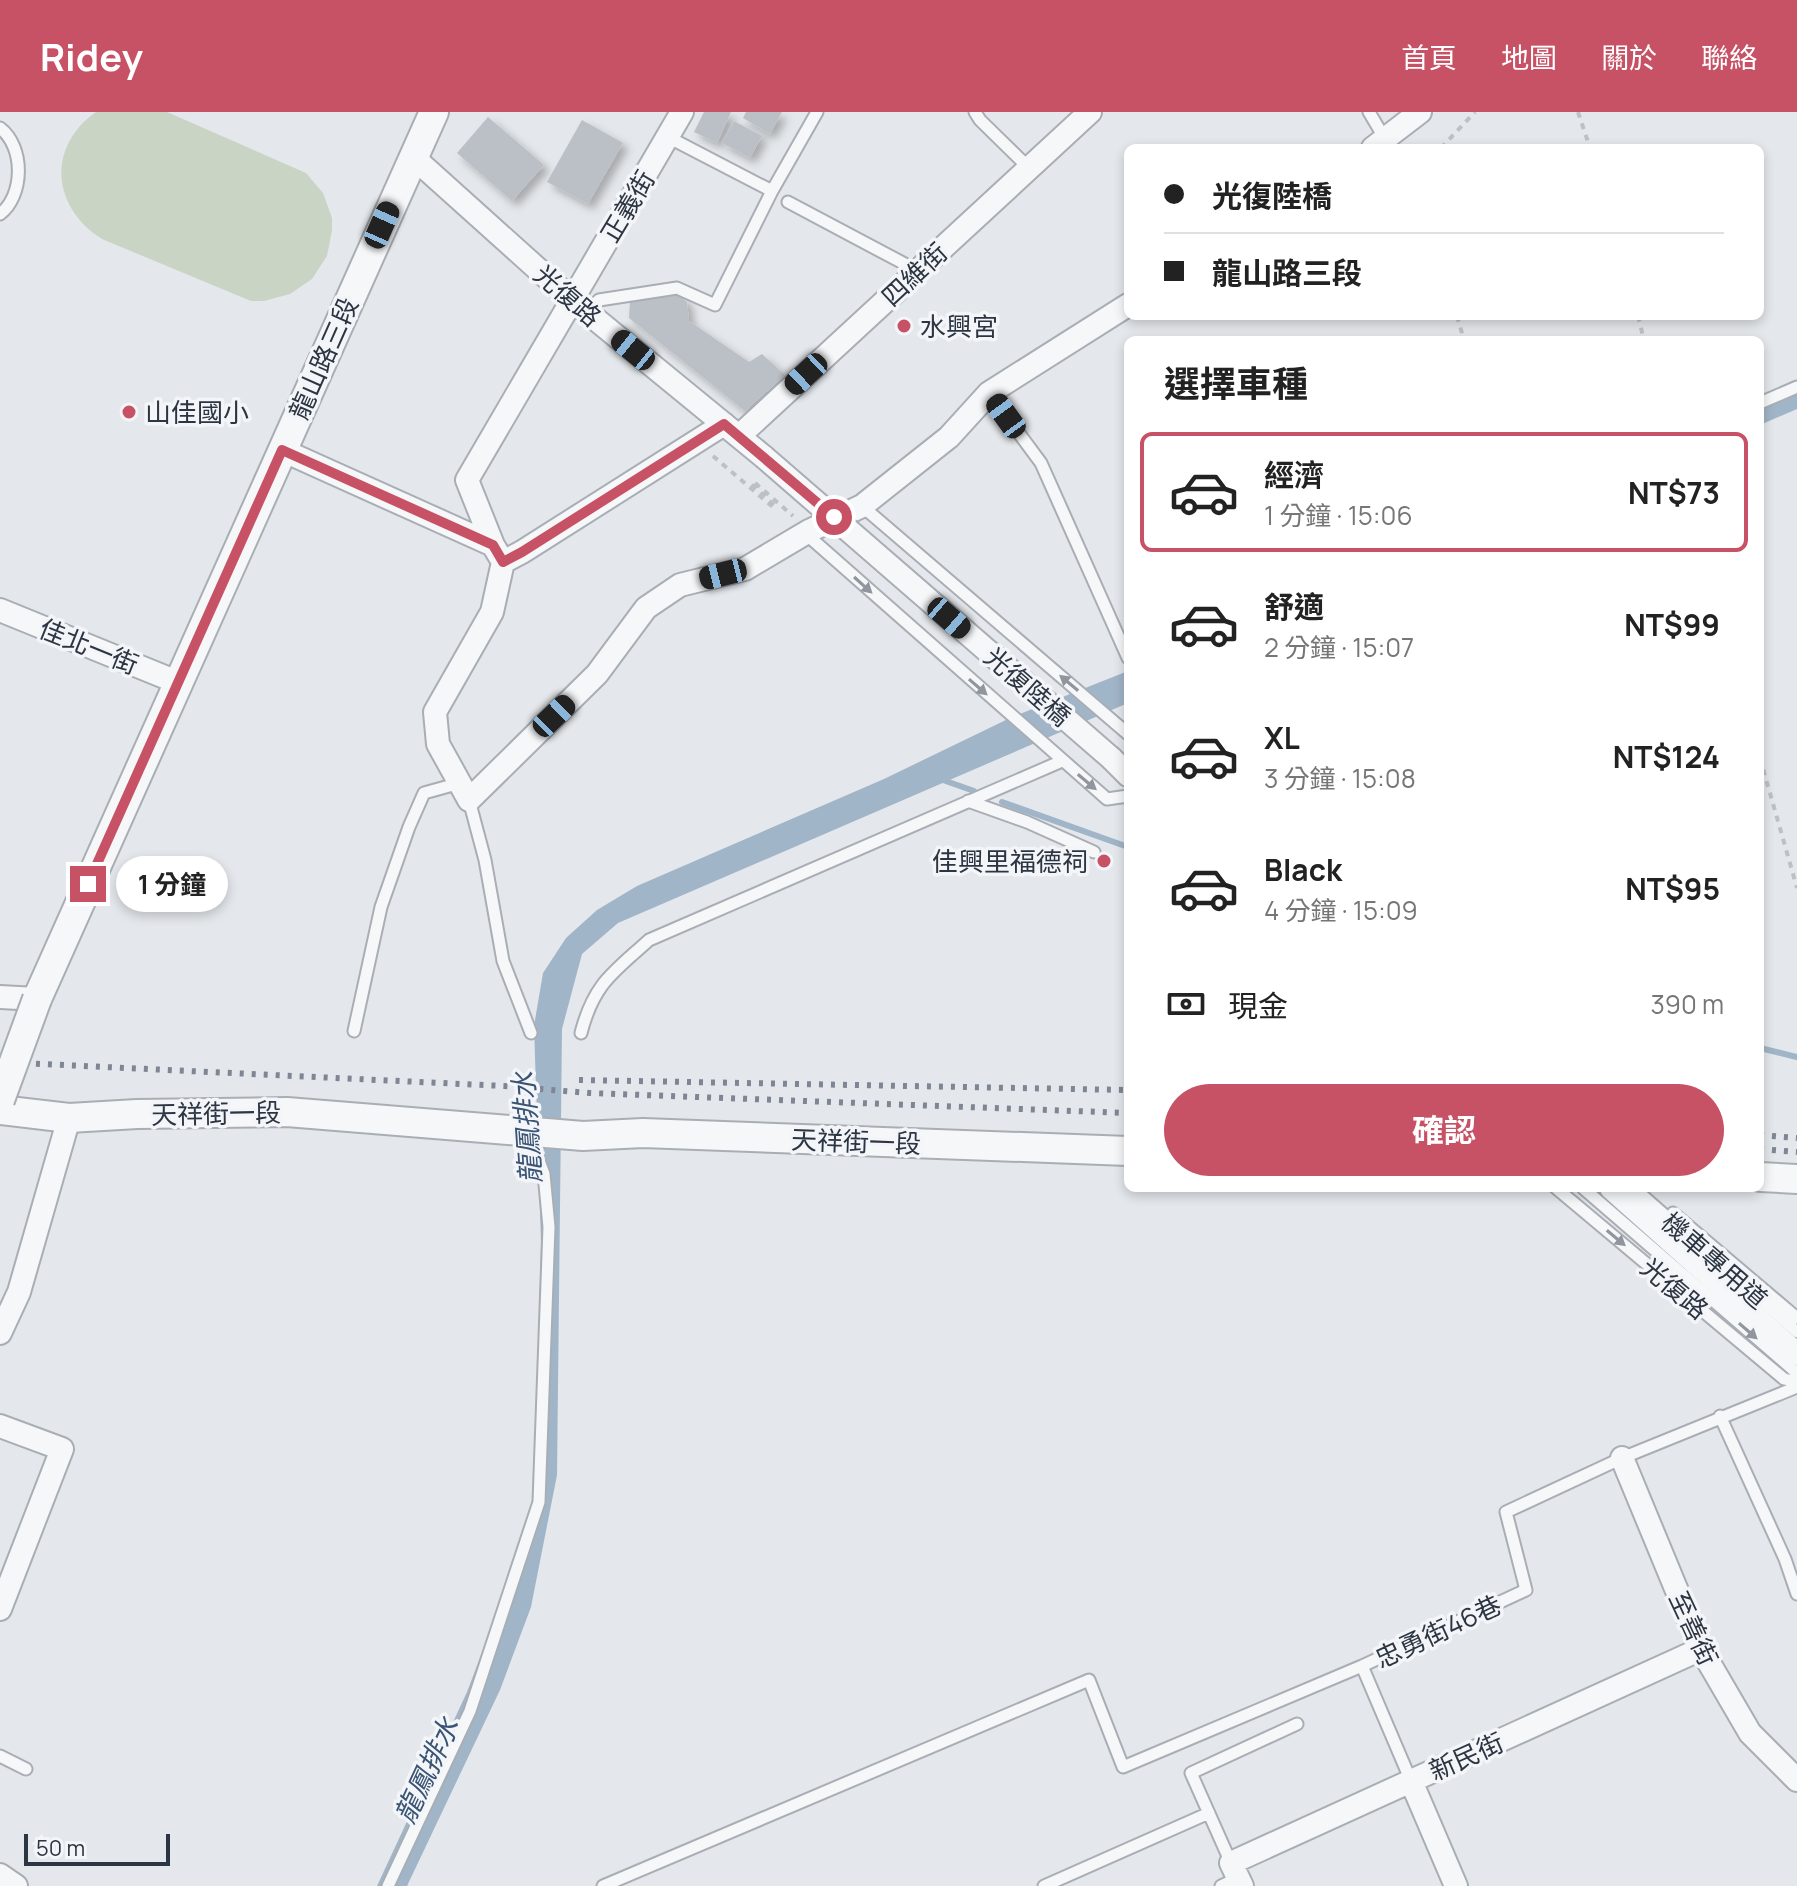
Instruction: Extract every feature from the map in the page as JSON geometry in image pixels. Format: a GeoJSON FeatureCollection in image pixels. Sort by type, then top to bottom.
{"type":"FeatureCollection","features":[{"type":"Feature","properties":{"kind":"street","name":"龍山路三段"},"geometry":{"type":"LineString","coordinates":[[0,1100],[37,999],[434,112]]}},
{"type":"Feature","properties":{"kind":"street","name":"正義街"},"geometry":{"type":"LineString","coordinates":[[498,553],[467,480],[579,306],[682,112]]}},
{"type":"Feature","properties":{"kind":"street","name":"四維街"},"geometry":{"type":"LineString","coordinates":[[498,553],[697,441],[732,430],[918,271],[1090,112]]}},
{"type":"Feature","properties":{"kind":"street"},"geometry":{"type":"LineString","coordinates":[[1379,144],[1420,112]]}},
{"type":"Feature","properties":{"kind":"street","name":"光復路"},"geometry":{"type":"LineString","coordinates":[[413,157],[579,306],[764,457]]}},
{"type":"Feature","properties":{"kind":"street"},"geometry":{"type":"LineString","coordinates":[[282,450],[498,553],[492,612],[435,712],[438,744],[464,792],[597,674],[646,608],[680,585],[745,569],[862,506],[949,437],[989,393],[1124,308]]}},
{"type":"Feature","properties":{"kind":"street","name":"光復陸橋"},"geometry":{"type":"LineString","coordinates":[[764,457],[1124,771]]}},
{"type":"Feature","properties":{"kind":"street","name":"佳北一街"},"geometry":{"type":"LineString","coordinates":[[0,610],[177,682]]}},
{"type":"Feature","properties":{"kind":"street"},"geometry":{"type":"LineString","coordinates":[[0,997],[37,999]]}},
{"type":"Feature","properties":{"kind":"street","name":"天祥街一段"},"geometry":{"type":"LineString","coordinates":[[0,1110],[69,1118],[287,1112],[583,1136],[643,1133],[1124,1151]]}},
{"type":"Feature","properties":{"kind":"street"},"geometry":{"type":"LineString","coordinates":[[0,1333],[19,1292],[69,1118]]}},
{"type":"Feature","properties":{"kind":"street"},"geometry":{"type":"LineString","coordinates":[[1764,1177],[1797,1179]]}},
{"type":"Feature","properties":{"kind":"street","name":"光復路"},"geometry":{"type":"LineString","coordinates":[[1615,1192],[1797,1354]]}},
{"type":"Feature","properties":{"kind":"street"},"geometry":{"type":"LineString","coordinates":[[0,1426],[62,1449],[0,1609]]}},
{"type":"Feature","properties":{"kind":"street","name":"至善街"},"geometry":{"type":"LineString","coordinates":[[1622,1458],[1701,1649],[1750,1733],[1797,1780]]}},
{"type":"Feature","properties":{"kind":"street","name":"新民街"},"geometry":{"type":"LineString","coordinates":[[1233,1878],[1411,1781],[1701,1649]]}},
{"type":"Feature","properties":{"kind":"street"},"geometry":{"type":"LineString","coordinates":[[1411,1781],[1456,1886]]}},
{"type":"Feature","properties":{"kind":"street"},"geometry":{"type":"LineString","coordinates":[[0,1875],[16,1886]]}},
{"type":"Feature","properties":{"kind":"lane"},"geometry":{"type":"LineString","coordinates":[[579,306],[677,288],[715,305],[772,191],[817,112]]}},
{"type":"Feature","properties":{"kind":"lane"},"geometry":{"type":"LineString","coordinates":[[975,112],[1029,168]]}},
{"type":"Feature","properties":{"kind":"lane"},"geometry":{"type":"LineString","coordinates":[[1369,112],[1379,144]]}},
{"type":"Feature","properties":{"kind":"lane"},"geometry":{"type":"LineString","coordinates":[[0,128],[6,133],[20,168],[14,200],[1,216]]}},
{"type":"Feature","properties":{"kind":"lane"},"geometry":{"type":"LineString","coordinates":[[668,137],[772,191]]}},
{"type":"Feature","properties":{"kind":"lane"},"geometry":{"type":"LineString","coordinates":[[788,202],[918,271]]}},
{"type":"Feature","properties":{"kind":"lane"},"geometry":{"type":"LineString","coordinates":[[1764,401],[1797,387]]}},
{"type":"Feature","properties":{"kind":"lane"},"geometry":{"type":"LineString","coordinates":[[989,393],[1041,463],[1124,649]]}},
{"type":"Feature","properties":{"kind":"lane"},"geometry":{"type":"LineString","coordinates":[[862,506],[1124,731]]}},
{"type":"Feature","properties":{"kind":"lane"},"geometry":{"type":"LineString","coordinates":[[808,533],[919,635],[1107,799],[1124,797]]}},
{"type":"Feature","properties":{"kind":"lane"},"geometry":{"type":"LineString","coordinates":[[581,1033],[588,1006],[604,980],[649,940],[1062,761]]}},
{"type":"Feature","properties":{"kind":"lane"},"geometry":{"type":"LineString","coordinates":[[354,1031],[381,907],[424,793],[464,792],[485,860],[503,961],[531,1033]]}},
{"type":"Feature","properties":{"kind":"lane"},"geometry":{"type":"LineString","coordinates":[[968,801],[1040,827],[1094,852]]}},
{"type":"Feature","properties":{"kind":"lane"},"geometry":{"type":"LineString","coordinates":[[388,1886],[470,1711],[539,1502],[549,1227],[544,1174],[528,1131]]}},
{"type":"Feature","properties":{"kind":"lane","name":"光復路"},"geometry":{"type":"LineString","coordinates":[[1561,1192],[1784,1379],[1797,1384]]}},
{"type":"Feature","properties":{"kind":"lane","name":"機車專用道"},"geometry":{"type":"LineString","coordinates":[[1588,1192],[1797,1373]]}},
{"type":"Feature","properties":{"kind":"lane","name":"機車專用道"},"geometry":{"type":"LineString","coordinates":[[1639,1192],[1797,1332]]}},
{"type":"Feature","properties":{"kind":"lane"},"geometry":{"type":"LineString","coordinates":[[1648,1192],[1797,1318]]}},
{"type":"Feature","properties":{"kind":"lane"},"geometry":{"type":"LineString","coordinates":[[1622,1458],[1797,1384]]}},
{"type":"Feature","properties":{"kind":"lane"},"geometry":{"type":"LineString","coordinates":[[1720,1416],[1785,1559],[1797,1594]]}},
{"type":"Feature","properties":{"kind":"lane","name":"忠勇街46巷"},"geometry":{"type":"LineString","coordinates":[[1411,1781],[1362,1666],[1526,1590],[1506,1512],[1622,1458]]}},
{"type":"Feature","properties":{"kind":"lane"},"geometry":{"type":"LineString","coordinates":[[603,1886],[1089,1680],[1123,1767],[1362,1666]]}},
{"type":"Feature","properties":{"kind":"lane"},"geometry":{"type":"LineString","coordinates":[[1233,1878],[1191,1773],[1297,1724]]}},
{"type":"Feature","properties":{"kind":"lane"},"geometry":{"type":"LineString","coordinates":[[0,1756],[26,1769]]}},
{"type":"Feature","properties":{"kind":"lane"},"geometry":{"type":"LineString","coordinates":[[1044,1886],[1209,1813]]}},
{"type":"Feature","properties":{"kind":"path"},"geometry":{"type":"LineString","coordinates":[[1445,144],[1475,112]]}},
{"type":"Feature","properties":{"kind":"path"},"geometry":{"type":"LineString","coordinates":[[1578,112],[1589,144]]}},
{"type":"Feature","properties":{"kind":"path"},"geometry":{"type":"LineString","coordinates":[[697,441],[774,508],[751,484],[754,482],[808,533]]}},
{"type":"Feature","properties":{"kind":"path"},"geometry":{"type":"LineString","coordinates":[[1764,772],[1797,888]]}},
{"type":"Feature","properties":{"kind":"green space"},"geometry":{"type":"Polygon","coordinates":[[[96,112],[167,112],[306,173],[323,193],[332,218],[327,256],[312,279],[290,294],[251,301],[102,239],[85,226],[65,194],[63,159],[69,142],[80,126],[96,112]]]}},
{"type":"Feature","properties":{"kind":"water"},"geometry":{"type":"Polygon","coordinates":[[[1797,381],[1797,409],[1764,423],[1764,396],[1797,381]]]}},
{"type":"Feature","properties":{"kind":"water"},"geometry":{"type":"Polygon","coordinates":[[[1124,673],[1124,705],[618,923],[582,954],[562,1029],[557,1475],[531,1607],[500,1690],[407,1886],[377,1886],[467,1692],[507,1587],[535,1490],[541,1242],[534,1026],[543,973],[566,938],[597,910],[637,886],[884,779],[1010,718],[1124,673]]]}},
{"type":"Feature","properties":{"kind":"building"},"geometry":{"type":"Polygon","coordinates":[[[704,112],[731,112],[717,143],[694,132],[704,112]]]}},
{"type":"Feature","properties":{"kind":"building"},"geometry":{"type":"Polygon","coordinates":[[[746,112],[782,112],[770,134],[743,118],[746,112]]]}},
{"type":"Feature","properties":{"kind":"building"},"geometry":{"type":"Polygon","coordinates":[[[488,117],[544,165],[512,201],[457,153],[488,117]]]}},
{"type":"Feature","properties":{"kind":"building"},"geometry":{"type":"Polygon","coordinates":[[[582,120],[623,143],[588,204],[547,182],[582,120]]]}},
{"type":"Feature","properties":{"kind":"building"},"geometry":{"type":"Polygon","coordinates":[[[734,121],[762,136],[750,158],[722,143],[734,121]]]}},
{"type":"Feature","properties":{"kind":"building"},"geometry":{"type":"Polygon","coordinates":[[[679,295],[687,302],[689,321],[749,362],[762,354],[785,375],[745,411],[629,318],[630,301],[679,295]]]}},
{"type":"Feature","properties":{"kind":"waterway"},"geometry":{"type":"LineString","coordinates":[[943,780],[974,791]]}},
{"type":"Feature","properties":{"kind":"waterway"},"geometry":{"type":"LineString","coordinates":[[1002,802],[1124,846]]}},
{"type":"Feature","properties":{"kind":"waterway"},"geometry":{"type":"LineString","coordinates":[[1764,1049],[1797,1057]]}},
{"type":"Feature","properties":{"kind":"railway"},"geometry":{"type":"LineString","coordinates":[[0,1062],[504,1086],[589,1093],[1124,1113]]}},
{"type":"Feature","properties":{"kind":"railway"},"geometry":{"type":"LineString","coordinates":[[579,1080],[1124,1090]]}},
{"type":"Feature","properties":{"kind":"railway"},"geometry":{"type":"LineString","coordinates":[[1764,1135],[1797,1138]]}},
{"type":"Feature","properties":{"kind":"railway"},"geometry":{"type":"LineString","coordinates":[[1764,1149],[1797,1152]]}},
{"type":"Feature","properties":{"kind":"place","name":"水興宮"},"geometry":{"type":"Point","coordinates":[904,326]}},
{"type":"Feature","properties":{"kind":"place","name":"山佳國小"},"geometry":{"type":"Point","coordinates":[129,412]}},
{"type":"Feature","properties":{"kind":"place","name":"佳興里福德祠"},"geometry":{"type":"Point","coordinates":[1104,861]}},
{"type":"Feature","properties":{"kind":"route"},"geometry":{"type":"LineString","coordinates":[[88,884],[282,450],[493,545],[503,562],[724,424],[834,517]]}},
{"type":"Feature","properties":{"kind":"water label","name":"龍鳳排水"},"geometry":{"type":"Point","coordinates":[526,1128]}},
{"type":"Feature","properties":{"kind":"water label","name":"龍鳳排水"},"geometry":{"type":"Point","coordinates":[426,1770]}}]}
